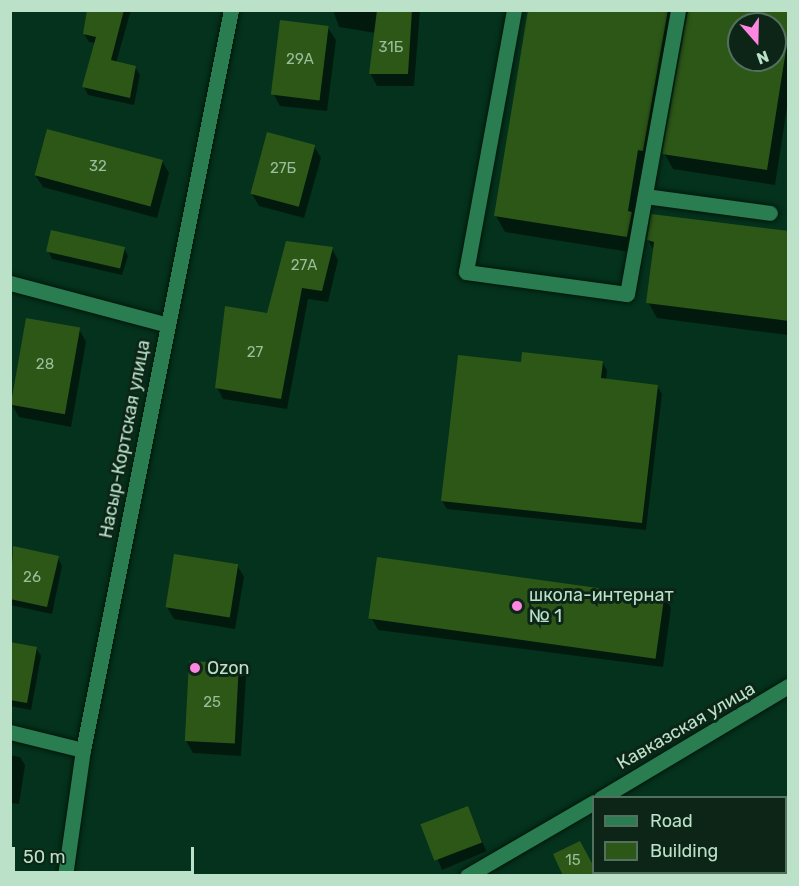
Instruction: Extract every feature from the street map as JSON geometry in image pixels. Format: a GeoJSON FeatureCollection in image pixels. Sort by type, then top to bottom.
{"type":"FeatureCollection","features":[{"type":"Feature","properties":{"kind":"street","name":"Насыр-Кортская улица"},"geometry":{"type":"LineString","coordinates":[[65,876],[83,750],[231,10]]}},
{"type":"Feature","properties":{"kind":"street"},"geometry":{"type":"LineString","coordinates":[[514,10],[466,272],[627,294],[678,10]]}},
{"type":"Feature","properties":{"kind":"street"},"geometry":{"type":"LineString","coordinates":[[645,196],[770,213]]}},
{"type":"Feature","properties":{"kind":"street"},"geometry":{"type":"LineString","coordinates":[[10,283],[168,325]]}},
{"type":"Feature","properties":{"kind":"street","name":"Кавказская улица"},"geometry":{"type":"LineString","coordinates":[[604,796],[789,686]]}},
{"type":"Feature","properties":{"kind":"street"},"geometry":{"type":"LineString","coordinates":[[10,732],[83,750]]}},
{"type":"Feature","properties":{"kind":"street"},"geometry":{"type":"LineString","coordinates":[[467,876],[592,803]]}},
{"type":"Feature","properties":{"kind":"building"},"geometry":{"type":"Polygon","coordinates":[[[87,10],[124,10],[111,60],[136,66],[130,98],[82,87],[96,37],[83,34],[87,10]]]}},
{"type":"Feature","properties":{"kind":"building"},"geometry":{"type":"Polygon","coordinates":[[[377,10],[412,10],[408,74],[369,74],[377,10]]]}},
{"type":"Feature","properties":{"kind":"building"},"geometry":{"type":"Polygon","coordinates":[[[528,10],[668,10],[643,151],[638,150],[628,211],[632,212],[627,237],[494,216],[528,10]]]}},
{"type":"Feature","properties":{"kind":"building"},"geometry":{"type":"Polygon","coordinates":[[[688,10],[789,10],[787,44],[787,12],[727,12],[727,72],[783,72],[767,170],[662,154],[688,10]]]}},
{"type":"Feature","properties":{"kind":"building"},"geometry":{"type":"Polygon","coordinates":[[[280,20],[329,26],[319,100],[271,94],[280,20]]]}},
{"type":"Feature","properties":{"kind":"building"},"geometry":{"type":"Polygon","coordinates":[[[47,129],[163,160],[150,206],[35,175],[47,129]]]}},
{"type":"Feature","properties":{"kind":"building"},"geometry":{"type":"Polygon","coordinates":[[[267,132],[315,145],[299,207],[250,194],[267,132]]]}},
{"type":"Feature","properties":{"kind":"building"},"geometry":{"type":"Polygon","coordinates":[[[651,214],[789,231],[789,321],[646,303],[654,242],[647,240],[651,214]]]}},
{"type":"Feature","properties":{"kind":"building"},"geometry":{"type":"Polygon","coordinates":[[[51,230],[125,247],[120,269],[46,251],[51,230]]]}},
{"type":"Feature","properties":{"kind":"building"},"geometry":{"type":"Polygon","coordinates":[[[286,241],[333,247],[322,291],[302,288],[281,399],[215,388],[225,306],[267,313],[286,241]]]}},
{"type":"Feature","properties":{"kind":"building"},"geometry":{"type":"Polygon","coordinates":[[[26,318],[80,328],[65,414],[11,405],[26,318]]]}},
{"type":"Feature","properties":{"kind":"building"},"geometry":{"type":"Polygon","coordinates":[[[522,352],[603,361],[601,378],[658,385],[642,523],[441,501],[458,355],[521,362],[522,352]]]}},
{"type":"Feature","properties":{"kind":"building"},"geometry":{"type":"Polygon","coordinates":[[[13,546],[59,556],[47,607],[10,599],[13,546]]]}},
{"type":"Feature","properties":{"kind":"building"},"geometry":{"type":"Polygon","coordinates":[[[174,554],[238,564],[230,618],[166,607],[174,554]]]}},
{"type":"Feature","properties":{"kind":"building","name":"школа-интернат № 1"},"geometry":{"type":"Polygon","coordinates":[[[377,557],[664,597],[656,659],[368,618],[377,557]]]}},
{"type":"Feature","properties":{"kind":"building"},"geometry":{"type":"Polygon","coordinates":[[[10,642],[37,647],[27,703],[10,700],[10,642]]]}},
{"type":"Feature","properties":{"kind":"building"},"geometry":{"type":"Polygon","coordinates":[[[189,661],[239,664],[235,744],[185,741],[189,661]]]}},
{"type":"Feature","properties":{"kind":"building"},"geometry":{"type":"Polygon","coordinates":[[[468,806],[482,842],[434,861],[420,824],[468,806]]]}},
{"type":"Feature","properties":{"kind":"building"},"geometry":{"type":"Polygon","coordinates":[[[580,841],[592,863],[592,874],[598,876],[563,876],[553,854],[580,841]]]}},
{"type":"Feature","properties":{"kind":"place","name":"школа-интернат № 1"},"geometry":{"type":"Point","coordinates":[517,606]}},
{"type":"Feature","properties":{"kind":"place","name":"Ozon"},"geometry":{"type":"Point","coordinates":[195,668]}}]}
